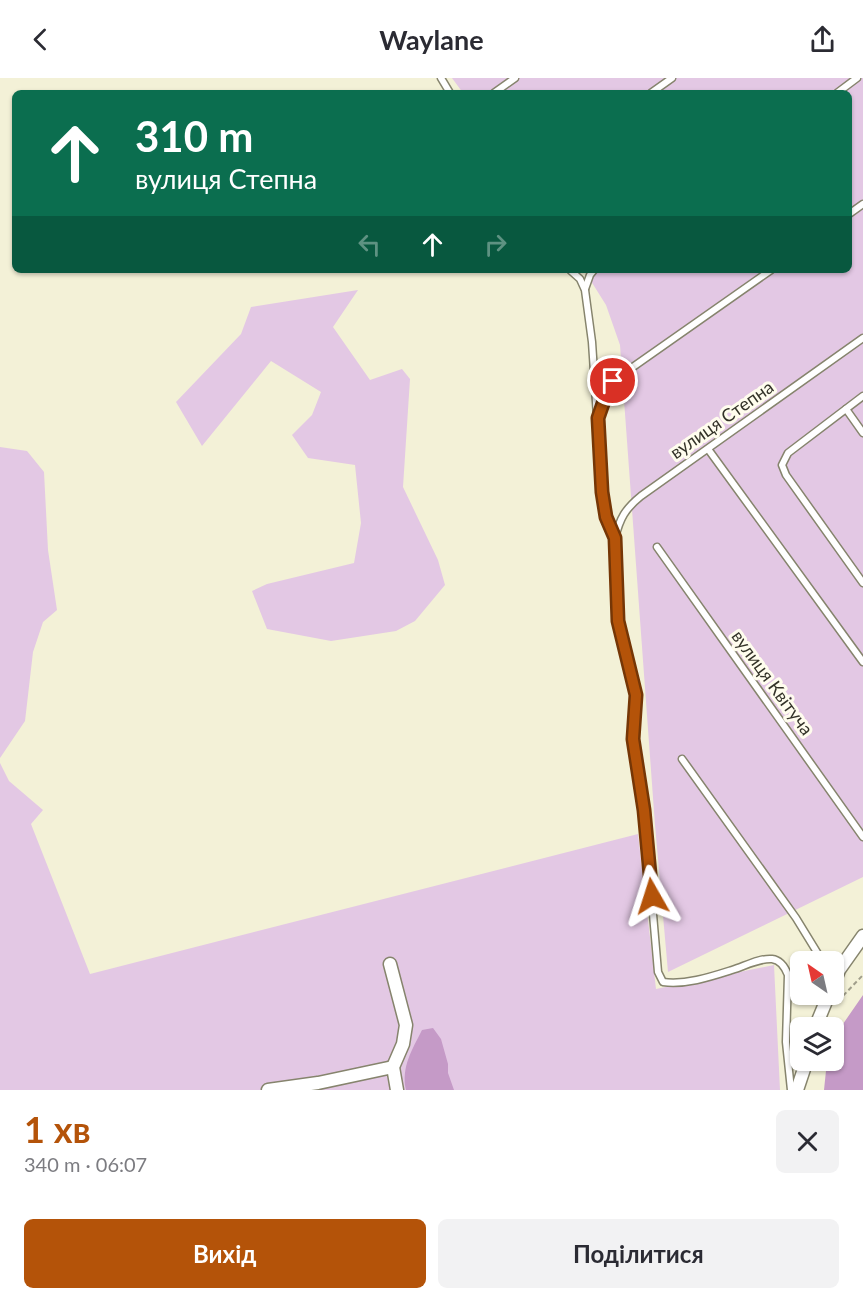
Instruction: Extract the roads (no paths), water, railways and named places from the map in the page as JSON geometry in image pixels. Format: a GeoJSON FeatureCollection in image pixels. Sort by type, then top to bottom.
{"type":"FeatureCollection","features":[{"type":"Feature","properties":{"kind":"street"},"geometry":{"type":"LineString","coordinates":[[844,965],[863,936]]}},
{"type":"Feature","properties":{"kind":"street"},"geometry":{"type":"LineString","coordinates":[[390,964],[406,1025],[403,1044],[393,1067],[397,1090]]}},
{"type":"Feature","properties":{"kind":"street"},"geometry":{"type":"LineString","coordinates":[[268,1090],[318,1083],[393,1067]]}},
{"type":"Feature","properties":{"kind":"street"},"geometry":{"type":"LineString","coordinates":[[797,1090],[804,1071]]}},
{"type":"Feature","properties":{"kind":"lane"},"geometry":{"type":"LineString","coordinates":[[498,90],[514,78]]}},
{"type":"Feature","properties":{"kind":"lane"},"geometry":{"type":"LineString","coordinates":[[655,90],[672,78]]}},
{"type":"Feature","properties":{"kind":"lane"},"geometry":{"type":"LineString","coordinates":[[841,90],[857,78]]}},
{"type":"Feature","properties":{"kind":"lane"},"geometry":{"type":"LineString","coordinates":[[573,273],[580,279],[585,290],[592,342],[602,492],[606,517],[615,538],[618,621],[636,695],[633,739],[644,810],[658,972],[663,982],[678,984],[731,971],[760,960],[774,959],[784,965],[788,975],[786,1042],[791,1090]]}},
{"type":"Feature","properties":{"kind":"lane"},"geometry":{"type":"LineString","coordinates":[[585,290],[592,273]]}},
{"type":"Feature","properties":{"kind":"lane"},"geometry":{"type":"LineString","coordinates":[[598,418],[613,381],[767,273]]}},
{"type":"Feature","properties":{"kind":"lane","name":"вулиця Степна"},"geometry":{"type":"LineString","coordinates":[[615,538],[620,518],[631,504],[863,339]]}},
{"type":"Feature","properties":{"kind":"lane"},"geometry":{"type":"LineString","coordinates":[[863,396],[788,453],[782,465],[786,475],[863,583]]}},
{"type":"Feature","properties":{"kind":"lane"},"geometry":{"type":"LineString","coordinates":[[846,409],[863,433]]}},
{"type":"Feature","properties":{"kind":"lane"},"geometry":{"type":"LineString","coordinates":[[708,449],[863,662]]}},
{"type":"Feature","properties":{"kind":"lane","name":"вулиця Квітуча"},"geometry":{"type":"LineString","coordinates":[[657,547],[863,837]]}},
{"type":"Feature","properties":{"kind":"lane"},"geometry":{"type":"LineString","coordinates":[[682,759],[796,918],[816,951]]}}]}
